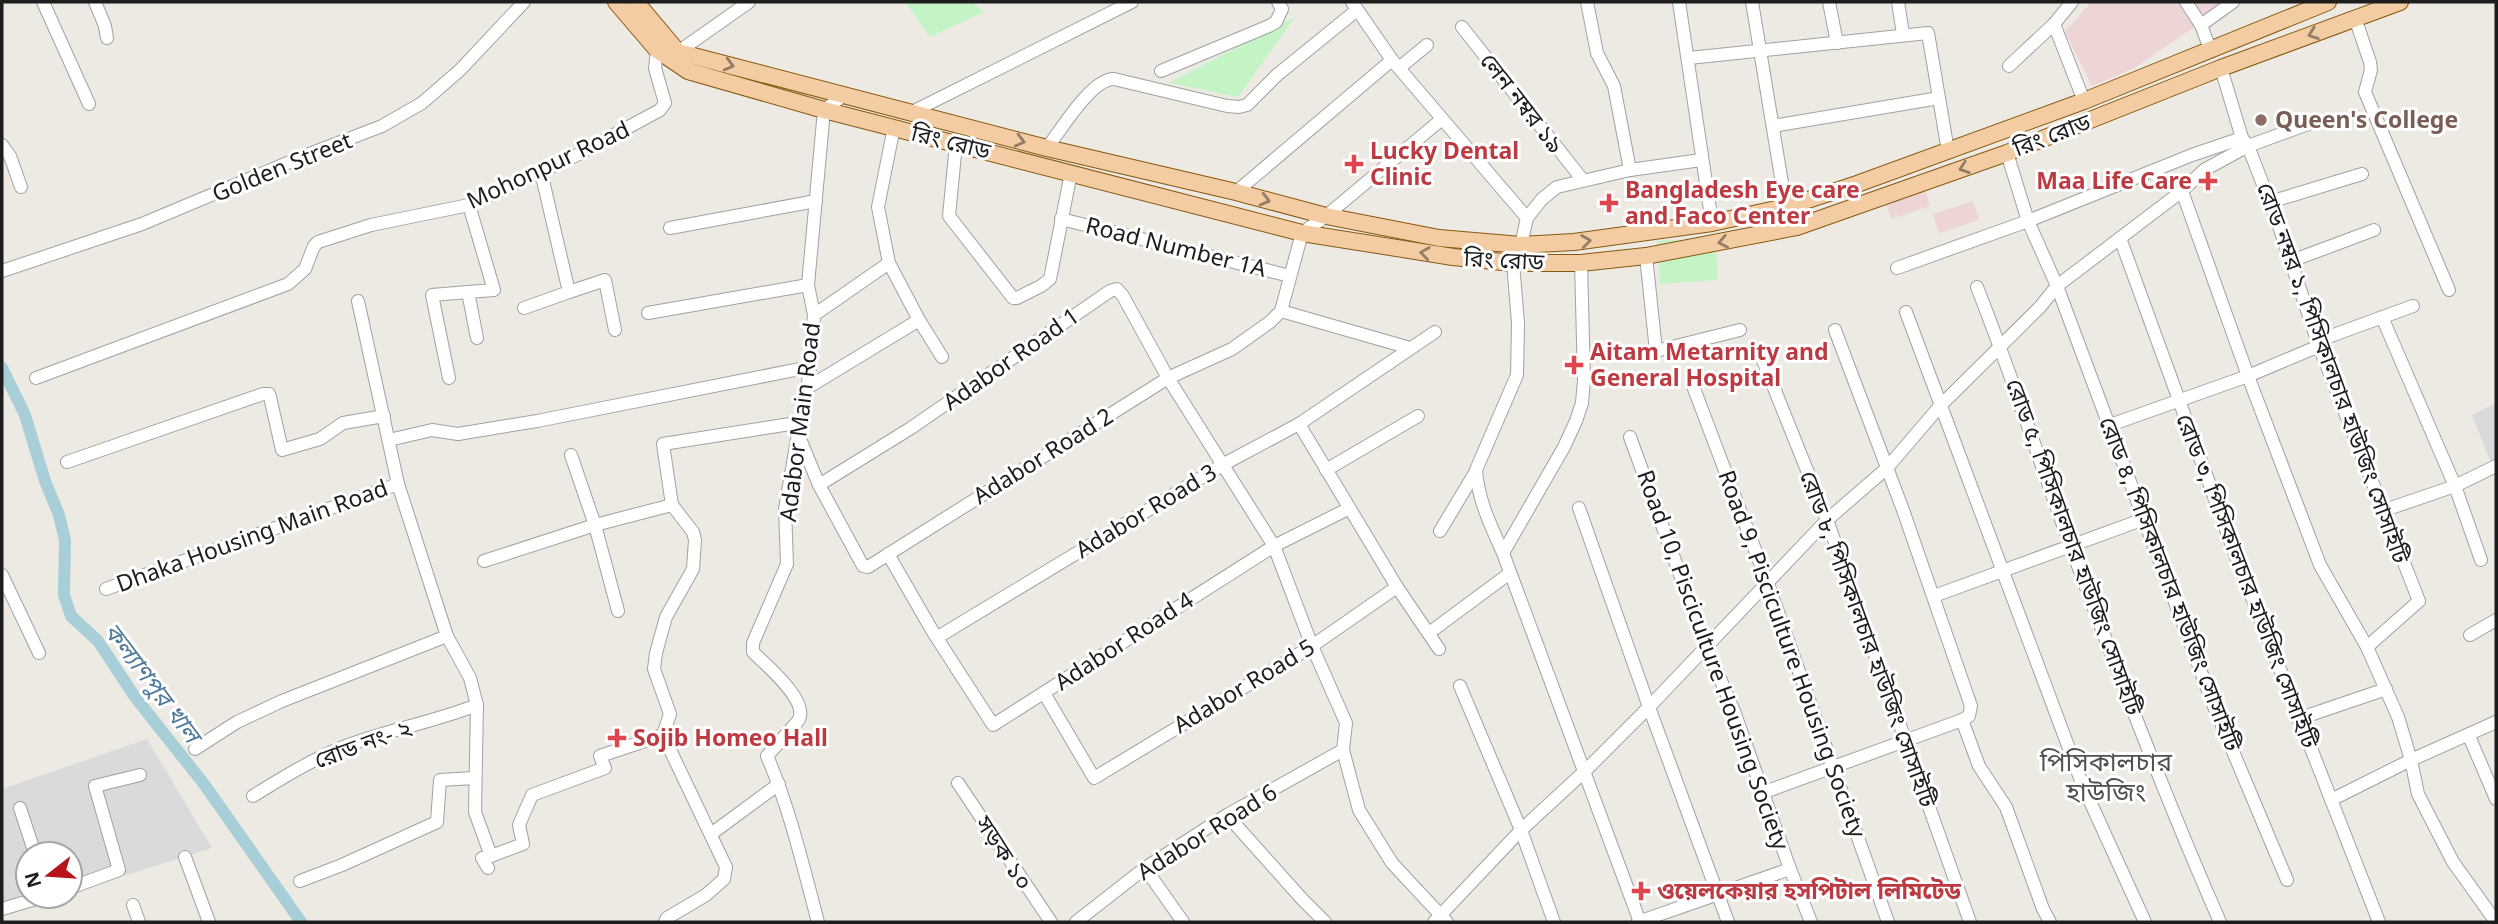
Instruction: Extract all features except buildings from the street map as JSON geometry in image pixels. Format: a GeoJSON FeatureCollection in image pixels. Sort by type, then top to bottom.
{"type":"FeatureCollection","features":[{"type":"Feature","properties":{"kind":"main road","name":"রিং রোড"},"geometry":{"type":"LineString","coordinates":[[617,2],[657,50],[688,71],[824,110],[1302,233],[1453,257],[1513,263],[1581,263],[1646,256],[1797,227],[2007,153],[2221,68],[2400,2]]}},
{"type":"Feature","properties":{"kind":"main road"},"geometry":{"type":"LineString","coordinates":[[636,2],[678,52]]}},
{"type":"Feature","properties":{"kind":"main road","name":"রিং রোড"},"geometry":{"type":"LineString","coordinates":[[678,52],[1047,149],[1236,192],[1326,216],[1439,238],[1521,245],[1574,242],[1712,223],[1786,207],[2084,101],[2328,2]]}},
{"type":"Feature","properties":{"kind":"street"},"geometry":{"type":"LineString","coordinates":[[43,2],[89,104]]}},
{"type":"Feature","properties":{"kind":"street"},"geometry":{"type":"LineString","coordinates":[[95,2],[107,38]]}},
{"type":"Feature","properties":{"kind":"street","name":"Golden Street"},"geometry":{"type":"LineString","coordinates":[[2,271],[142,224],[382,126],[422,103],[524,2]]}},
{"type":"Feature","properties":{"kind":"street"},"geometry":{"type":"LineString","coordinates":[[678,52],[730,7],[749,2]]}},
{"type":"Feature","properties":{"kind":"street"},"geometry":{"type":"LineString","coordinates":[[910,113],[1132,2]]}},
{"type":"Feature","properties":{"kind":"street"},"geometry":{"type":"LineString","coordinates":[[1161,71],[1276,22],[1282,9],[1278,2]]}},
{"type":"Feature","properties":{"kind":"street"},"geometry":{"type":"LineString","coordinates":[[1587,2],[1597,53],[1614,86],[1630,170]]}},
{"type":"Feature","properties":{"kind":"street"},"geometry":{"type":"LineString","coordinates":[[1678,2],[1689,58],[1701,160],[1712,223]]}},
{"type":"Feature","properties":{"kind":"street"},"geometry":{"type":"LineString","coordinates":[[1752,2],[1786,207]]}},
{"type":"Feature","properties":{"kind":"street"},"geometry":{"type":"LineString","coordinates":[[1829,2],[1837,43]]}},
{"type":"Feature","properties":{"kind":"street"},"geometry":{"type":"LineString","coordinates":[[1898,2],[1903,34]]}},
{"type":"Feature","properties":{"kind":"street"},"geometry":{"type":"LineString","coordinates":[[2009,66],[2054,24],[2072,2]]}},
{"type":"Feature","properties":{"kind":"street"},"geometry":{"type":"LineString","coordinates":[[2186,2],[2201,25],[2210,49]]}},
{"type":"Feature","properties":{"kind":"street"},"geometry":{"type":"LineString","coordinates":[[2201,25],[2234,2]]}},
{"type":"Feature","properties":{"kind":"street"},"geometry":{"type":"LineString","coordinates":[[1047,149],[1078,107],[1097,85],[1106,79],[1227,106],[1247,105],[1355,6],[1396,64],[1527,218]]}},
{"type":"Feature","properties":{"kind":"street"},"geometry":{"type":"LineString","coordinates":[[2355,18],[2370,62],[2371,70],[2365,92],[2449,290]]}},
{"type":"Feature","properties":{"kind":"street"},"geometry":{"type":"LineString","coordinates":[[2054,24],[2084,101]]}},
{"type":"Feature","properties":{"kind":"street","name":"লেন নম্বর ১৯"},"geometry":{"type":"LineString","coordinates":[[1462,27],[1583,179]]}},
{"type":"Feature","properties":{"kind":"street"},"geometry":{"type":"LineString","coordinates":[[1689,58],[1928,33],[1948,151]]}},
{"type":"Feature","properties":{"kind":"street"},"geometry":{"type":"LineString","coordinates":[[1236,192],[1396,64],[1427,45]]}},
{"type":"Feature","properties":{"kind":"street","name":"Mohonpur Road"},"geometry":{"type":"LineString","coordinates":[[36,378],[288,284],[305,269],[318,242],[371,225],[468,205],[579,154],[660,110],[665,103],[656,68],[657,50]]}},
{"type":"Feature","properties":{"kind":"street","name":"রোড নম্বর ১, পিসিকালচার হাউজিং সোসাইটি"},"geometry":{"type":"LineString","coordinates":[[2221,68],[2318,343],[2419,601],[2367,647]]}},
{"type":"Feature","properties":{"kind":"street"},"geometry":{"type":"LineString","coordinates":[[824,110],[843,96]]}},
{"type":"Feature","properties":{"kind":"street"},"geometry":{"type":"LineString","coordinates":[[1773,126],[1939,98]]}},
{"type":"Feature","properties":{"kind":"street","name":"Adabor Main Road"},"geometry":{"type":"LineString","coordinates":[[818,922],[795,836],[767,756],[802,716],[801,709],[779,678],[752,652],[753,643],[787,564],[785,509],[810,367],[814,315],[808,285],[824,110]]}},
{"type":"Feature","properties":{"kind":"street"},"geometry":{"type":"LineString","coordinates":[[1280,311],[1302,233],[1442,118]]}},
{"type":"Feature","properties":{"kind":"street"},"geometry":{"type":"LineString","coordinates":[[1897,268],[2028,221],[2192,155],[2311,124]]}},
{"type":"Feature","properties":{"kind":"street"},"geometry":{"type":"LineString","coordinates":[[894,127],[878,207],[889,263],[942,358]]}},
{"type":"Feature","properties":{"kind":"street"},"geometry":{"type":"LineString","coordinates":[[1168,378],[1275,546],[1312,646],[1346,723],[1343,750],[1359,810],[1392,863],[1440,920],[1521,830],[1649,707],[1827,520],[1887,468],[1940,406],[2040,307],[2057,286],[2182,191],[2204,170],[2245,142]]}},
{"type":"Feature","properties":{"kind":"street"},"geometry":{"type":"LineString","coordinates":[[956,144],[949,216],[1013,298],[1017,299],[1050,279],[1071,173]]}},
{"type":"Feature","properties":{"kind":"street"},"geometry":{"type":"LineString","coordinates":[[2,145],[10,156],[21,187]]}},
{"type":"Feature","properties":{"kind":"street","name":"রোড ৪, পিসিকালচার হাউজিং সোসাইটি"},"geometry":{"type":"LineString","coordinates":[[2007,153],[2028,221],[2057,286],[2213,704],[2287,880]]}},
{"type":"Feature","properties":{"kind":"street"},"geometry":{"type":"LineString","coordinates":[[1521,245],[1527,218],[1542,199],[1557,187],[1630,170],[1701,160]]}},
{"type":"Feature","properties":{"kind":"street"},"geometry":{"type":"LineString","coordinates":[[541,172],[569,292]]}},
{"type":"Feature","properties":{"kind":"street"},"geometry":{"type":"LineString","coordinates":[[2270,201],[2362,174]]}},
{"type":"Feature","properties":{"kind":"street"},"geometry":{"type":"LineString","coordinates":[[2182,191],[2248,376],[2320,565],[2367,647],[2398,717],[2418,794],[2453,862],[2496,922]]}},
{"type":"Feature","properties":{"kind":"street"},"geometry":{"type":"LineString","coordinates":[[670,228],[816,201]]}},
{"type":"Feature","properties":{"kind":"street"},"geometry":{"type":"LineString","coordinates":[[449,378],[432,295],[494,290],[468,205]]}},
{"type":"Feature","properties":{"kind":"street","name":"Road Number 1A"},"geometry":{"type":"LineString","coordinates":[[1061,219],[1290,276]]}},
{"type":"Feature","properties":{"kind":"street"},"geometry":{"type":"LineString","coordinates":[[2291,261],[2374,230]]}},
{"type":"Feature","properties":{"kind":"street","name":"রোড ৩, পিসিকালচার হাউজিং সোসাইটি"},"geometry":{"type":"LineString","coordinates":[[2120,238],[2298,719],[2379,922]]}},
{"type":"Feature","properties":{"kind":"street"},"geometry":{"type":"LineString","coordinates":[[1646,256],[1656,351],[1740,330]]}},
{"type":"Feature","properties":{"kind":"street"},"geometry":{"type":"LineString","coordinates":[[814,315],[889,263]]}},
{"type":"Feature","properties":{"kind":"street"},"geometry":{"type":"LineString","coordinates":[[1440,531],[1476,470],[1517,375],[1518,323],[1513,263]]}},
{"type":"Feature","properties":{"kind":"street"},"geometry":{"type":"LineString","coordinates":[[1503,553],[1576,422],[1584,380],[1581,263]]}},
{"type":"Feature","properties":{"kind":"street"},"geometry":{"type":"LineString","coordinates":[[524,308],[604,280],[615,330]]}},
{"type":"Feature","properties":{"kind":"street"},"geometry":{"type":"LineString","coordinates":[[648,313],[808,285]]}},
{"type":"Feature","properties":{"kind":"street","name":"রোড ৫, পিসিকালচার হাউজিং সোসাইটি"},"geometry":{"type":"LineString","coordinates":[[1977,287],[2071,546],[2175,817],[2220,922]]}},
{"type":"Feature","properties":{"kind":"street","name":"Adabor Road 1"},"geometry":{"type":"LineString","coordinates":[[819,485],[911,428],[1110,291],[1117,289],[1123,296],[1168,378]]}},
{"type":"Feature","properties":{"kind":"street"},"geometry":{"type":"LineString","coordinates":[[468,292],[477,338]]}},
{"type":"Feature","properties":{"kind":"street"},"geometry":{"type":"LineString","coordinates":[[358,301],[398,484],[447,636],[470,678],[477,705],[475,812],[489,862],[523,844],[519,825],[532,795],[605,768],[600,756],[663,735]]}},
{"type":"Feature","properties":{"kind":"street"},"geometry":{"type":"LineString","coordinates":[[2110,425],[2248,376],[2318,343],[2413,306]]}},
{"type":"Feature","properties":{"kind":"street","name":"Road Number 1A"},"geometry":{"type":"LineString","coordinates":[[1280,311],[1410,348]]}},
{"type":"Feature","properties":{"kind":"street","name":"Adabor Road 2"},"geometry":{"type":"LineString","coordinates":[[801,428],[819,485],[865,568],[1168,378],[1232,349],[1270,323],[1280,311]]}},
{"type":"Feature","properties":{"kind":"street"},"geometry":{"type":"LineString","coordinates":[[1906,312],[2083,786],[2145,922]]}},
{"type":"Feature","properties":{"kind":"street"},"geometry":{"type":"LineString","coordinates":[[2382,317],[2455,486],[2481,560]]}},
{"type":"Feature","properties":{"kind":"street"},"geometry":{"type":"LineString","coordinates":[[807,388],[919,320]]}},
{"type":"Feature","properties":{"kind":"street"},"geometry":{"type":"LineString","coordinates":[[1762,793],[1834,769],[1962,720],[1969,716],[1971,706],[1934,596],[1835,330]]}},
{"type":"Feature","properties":{"kind":"street","name":"Adabor Road 3"},"geometry":{"type":"LineString","coordinates":[[937,637],[1224,464],[1299,424],[1435,332]]}},
{"type":"Feature","properties":{"kind":"street","name":"রোড ৮, পিসিকালচার হাউজিং সোসাইটি"},"geometry":{"type":"LineString","coordinates":[[1762,358],[1827,520],[1970,922]]}},
{"type":"Feature","properties":{"kind":"street"},"geometry":{"type":"LineString","coordinates":[[389,440],[432,430],[458,434],[537,421],[810,367]]}},
{"type":"Feature","properties":{"kind":"street","name":"Road 9, Pisciculture Housing Society"},"geometry":{"type":"LineString","coordinates":[[1693,386],[1768,584],[1888,922]]}},
{"type":"Feature","properties":{"kind":"street"},"geometry":{"type":"LineString","coordinates":[[67,462],[263,394],[269,394],[282,450],[320,439],[344,423],[384,415]]}},
{"type":"Feature","properties":{"kind":"street"},"geometry":{"type":"LineString","coordinates":[[1325,470],[1418,416]]}},
{"type":"Feature","properties":{"kind":"street"},"geometry":{"type":"LineString","coordinates":[[1299,424],[1396,587],[1439,649]]}},
{"type":"Feature","properties":{"kind":"street"},"geometry":{"type":"LineString","coordinates":[[664,922],[724,880],[726,867],[663,735],[670,714],[654,669],[656,653],[666,617],[693,569],[695,540],[693,532],[672,505],[663,444],[801,428]]}},
{"type":"Feature","properties":{"kind":"street","name":"Road 10, Pisciculture Housing Society"},"geometry":{"type":"LineString","coordinates":[[1630,437],[1811,922]]}},
{"type":"Feature","properties":{"kind":"street"},"geometry":{"type":"LineString","coordinates":[[571,455],[595,525],[618,611]]}},
{"type":"Feature","properties":{"kind":"street"},"geometry":{"type":"LineString","coordinates":[[2382,511],[2455,486],[2496,466]]}},
{"type":"Feature","properties":{"kind":"street"},"geometry":{"type":"LineString","coordinates":[[1476,470],[1484,508],[1585,771],[1639,922],[1790,869]]}},
{"type":"Feature","properties":{"kind":"street","name":"Dhaka Housing Main Road"},"geometry":{"type":"LineString","coordinates":[[106,589],[398,484]]}},
{"type":"Feature","properties":{"kind":"street"},"geometry":{"type":"LineString","coordinates":[[484,561],[595,525],[672,505]]}},
{"type":"Feature","properties":{"kind":"street"},"geometry":{"type":"LineString","coordinates":[[1580,508],[1728,922]]}},
{"type":"Feature","properties":{"kind":"street","name":"Adabor Road 4"},"geometry":{"type":"LineString","coordinates":[[937,637],[993,725],[1275,546],[1348,509]]}},
{"type":"Feature","properties":{"kind":"street"},"geometry":{"type":"LineString","coordinates":[[1934,596],[2144,519]]}},
{"type":"Feature","properties":{"kind":"street"},"geometry":{"type":"LineString","coordinates":[[888,554],[937,637]]}},
{"type":"Feature","properties":{"kind":"street"},"geometry":{"type":"LineString","coordinates":[[1429,633],[1510,573]]}},
{"type":"Feature","properties":{"kind":"street"},"geometry":{"type":"LineString","coordinates":[[2,575],[38,653]]}},
{"type":"Feature","properties":{"kind":"street","name":"Adabor Road 5"},"geometry":{"type":"LineString","coordinates":[[1044,693],[1094,778],[1312,646],[1396,587]]}},
{"type":"Feature","properties":{"kind":"street"},"geometry":{"type":"LineString","coordinates":[[2470,635],[2496,620]]}},
{"type":"Feature","properties":{"kind":"street"},"geometry":{"type":"LineString","coordinates":[[195,749],[237,722],[282,701],[447,636]]}},
{"type":"Feature","properties":{"kind":"street"},"geometry":{"type":"LineString","coordinates":[[1460,686],[1521,830],[1553,922]]}},
{"type":"Feature","properties":{"kind":"street"},"geometry":{"type":"LineString","coordinates":[[2298,719],[2386,688]]}},
{"type":"Feature","properties":{"kind":"street","name":"রোড নং- ২"},"geometry":{"type":"LineString","coordinates":[[253,796],[308,764],[345,747],[477,705]]}},
{"type":"Feature","properties":{"kind":"street"},"geometry":{"type":"LineString","coordinates":[[1962,720],[1979,766],[2006,807],[2050,922]]}},
{"type":"Feature","properties":{"kind":"street"},"geometry":{"type":"LineString","coordinates":[[2331,800],[2496,722]]}},
{"type":"Feature","properties":{"kind":"street"},"geometry":{"type":"LineString","coordinates":[[2469,736],[2496,799]]}},
{"type":"Feature","properties":{"kind":"street","name":"Adabor Road 6"},"geometry":{"type":"LineString","coordinates":[[1076,922],[1145,868],[1227,815],[1343,750]]}},
{"type":"Feature","properties":{"kind":"street"},"geometry":{"type":"LineString","coordinates":[[84,883],[119,870],[95,786],[140,775]]}},
{"type":"Feature","properties":{"kind":"street"},"geometry":{"type":"LineString","coordinates":[[300,881],[342,865],[437,821],[440,780],[475,778]]}},
{"type":"Feature","properties":{"kind":"street","name":"সড়ক ১০"},"geometry":{"type":"LineString","coordinates":[[958,783],[1051,922]]}},
{"type":"Feature","properties":{"kind":"street"},"geometry":{"type":"LineString","coordinates":[[711,834],[779,784]]}},
{"type":"Feature","properties":{"kind":"street"},"geometry":{"type":"LineString","coordinates":[[20,808],[30,840]]}},
{"type":"Feature","properties":{"kind":"street"},"geometry":{"type":"LineString","coordinates":[[1227,815],[1325,922]]}},
{"type":"Feature","properties":{"kind":"street"},"geometry":{"type":"LineString","coordinates":[[185,857],[209,922]]}},
{"type":"Feature","properties":{"kind":"street"},"geometry":{"type":"LineString","coordinates":[[1145,868],[1183,922]]}},
{"type":"Feature","properties":{"kind":"street"},"geometry":{"type":"LineString","coordinates":[[133,905],[139,922]]}},
{"type":"Feature","properties":{"kind":"shaded area"},"geometry":{"type":"Polygon","coordinates":[[[2091,2],[2231,2],[2133,69],[2092,86],[2065,32],[2091,2]]]}},
{"type":"Feature","properties":{"kind":"shaded area"},"geometry":{"type":"Polygon","coordinates":[[[1924,187],[1930,206],[1891,219],[1885,200],[1924,187]]]}},
{"type":"Feature","properties":{"kind":"shaded area"},"geometry":{"type":"Polygon","coordinates":[[[1973,201],[1979,220],[1939,233],[1933,214],[1973,201]]]}},
{"type":"Feature","properties":{"kind":"shaded area"},"geometry":{"type":"Polygon","coordinates":[[[2496,403],[2496,476],[2472,415],[2496,403]]]}},
{"type":"Feature","properties":{"kind":"shaded area"},"geometry":{"type":"Polygon","coordinates":[[[147,739],[212,848],[84,889],[84,840],[14,840],[14,910],[18,910],[2,915],[2,789],[147,739]]]}},
{"type":"Feature","properties":{"kind":"green space"},"geometry":{"type":"Polygon","coordinates":[[[905,2],[972,2],[984,12],[930,37],[905,2]]]}},
{"type":"Feature","properties":{"kind":"green space"},"geometry":{"type":"Polygon","coordinates":[[[1295,17],[1238,97],[1169,83],[1295,17]]]}},
{"type":"Feature","properties":{"kind":"green space"},"geometry":{"type":"Polygon","coordinates":[[[1715,238],[1718,280],[1660,284],[1657,241],[1715,238]]]}},
{"type":"Feature","properties":{"kind":"waterway","name":"কল্যাণপুর খাল"},"geometry":{"type":"LineString","coordinates":[[2,368],[25,415],[45,481],[59,515],[65,540],[64,595],[71,616],[98,641],[135,697],[204,784],[301,922]]}},
{"type":"Feature","properties":{"kind":"place","name":"Queen's College"},"geometry":{"type":"Point","coordinates":[2261,120]}},
{"type":"Feature","properties":{"kind":"place","name":"Lucky Dental Clinic"},"geometry":{"type":"Point","coordinates":[1354,164]}},
{"type":"Feature","properties":{"kind":"place","name":"Maa Life Care"},"geometry":{"type":"Point","coordinates":[2208,181]}},
{"type":"Feature","properties":{"kind":"place","name":"Bangladesh Eye care and Faco Center"},"geometry":{"type":"Point","coordinates":[1609,203]}},
{"type":"Feature","properties":{"kind":"place","name":"Aitam Metarnity and General Hospital"},"geometry":{"type":"Point","coordinates":[1574,365]}},
{"type":"Feature","properties":{"kind":"place","name":"Sojib Homeo Hall"},"geometry":{"type":"Point","coordinates":[617,738]}},
{"type":"Feature","properties":{"kind":"place","name":"ওয়েলকেয়ার হসপিটাল লিমিটেড"},"geometry":{"type":"Point","coordinates":[1641,891]}},
{"type":"Feature","properties":{"kind":"district","name":"পিসিকালচার হাউজিং"},"geometry":{"type":"Point","coordinates":[2106,777]}}]}
